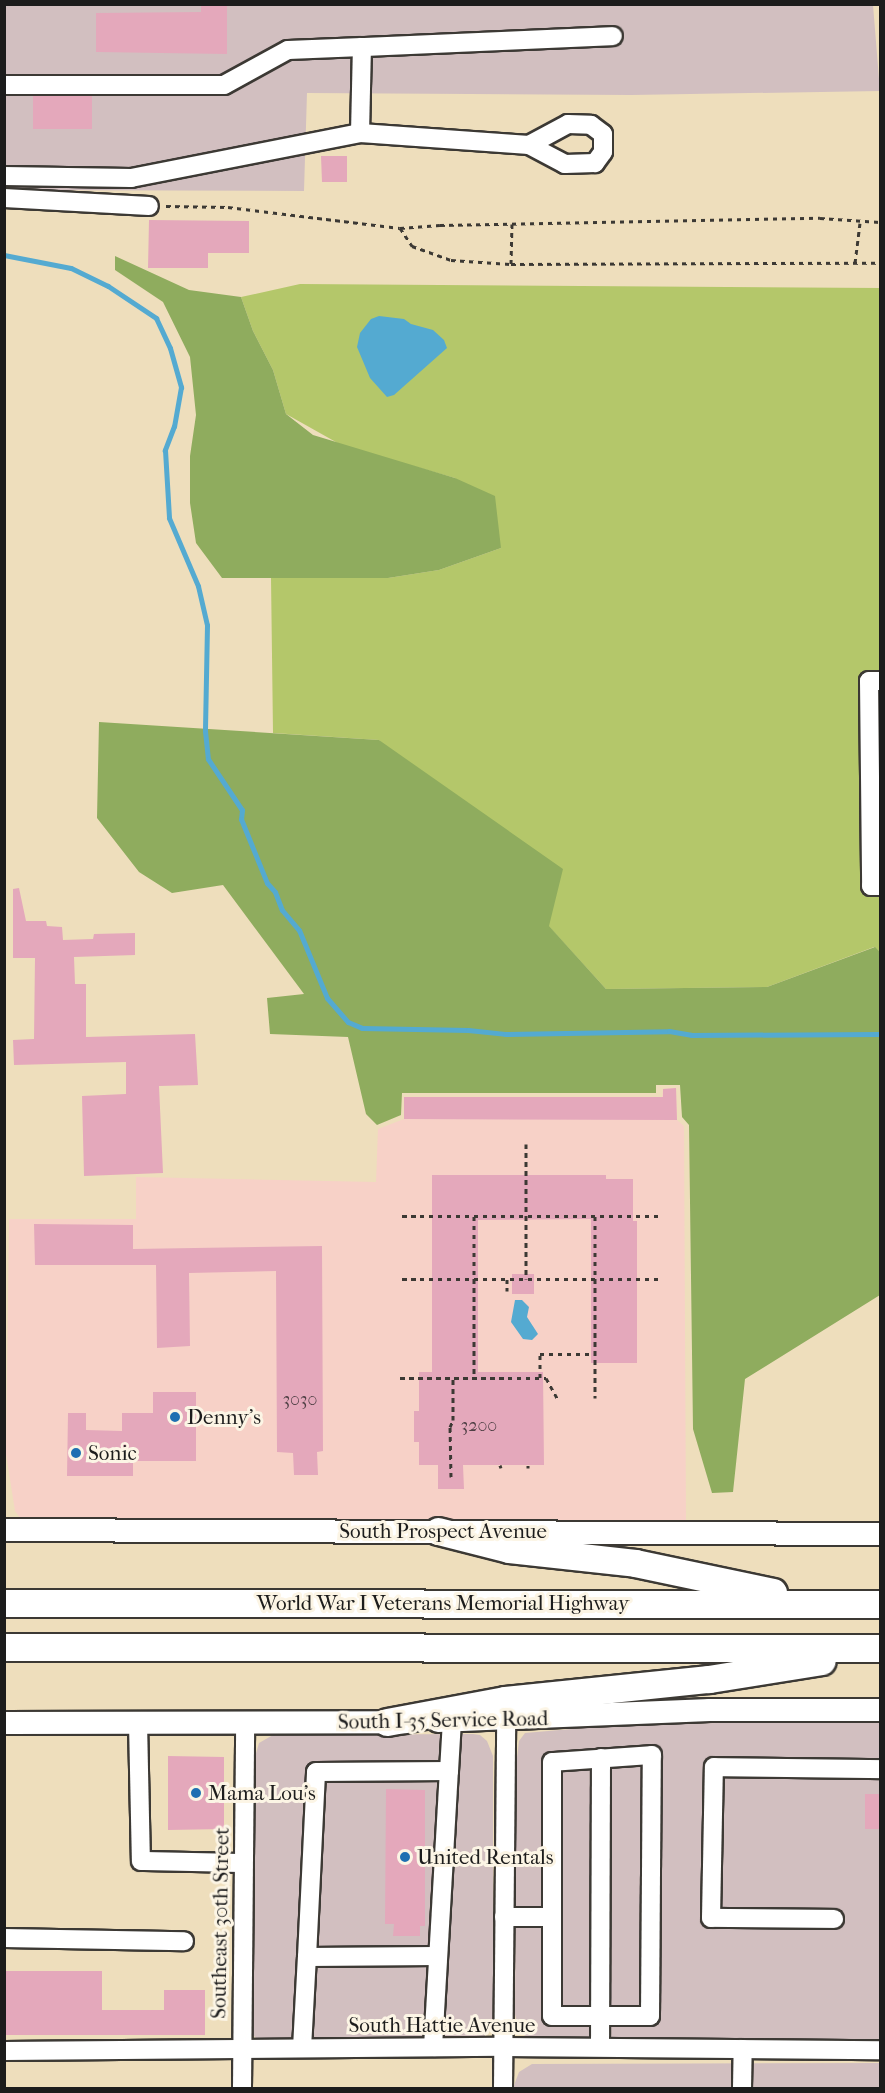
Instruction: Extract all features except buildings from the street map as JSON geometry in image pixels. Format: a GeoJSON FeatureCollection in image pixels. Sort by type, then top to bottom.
{"type":"FeatureCollection","features":[{"type":"Feature","properties":{"kind":"highway"},"geometry":{"type":"LineString","coordinates":[[438,1531],[509,1549],[635,1563],[830,1604]]}},
{"type":"Feature","properties":{"kind":"highway","name":"World War I Veterans Memorial Highway"},"geometry":{"type":"LineString","coordinates":[[4,1603],[880,1604]]}},
{"type":"Feature","properties":{"kind":"highway"},"geometry":{"type":"LineString","coordinates":[[4,1647],[880,1649]]}},
{"type":"Feature","properties":{"kind":"highway"},"geometry":{"type":"LineString","coordinates":[[387,1722],[505,1700],[709,1679],[880,1649]]}},
{"type":"Feature","properties":{"kind":"main road","name":"South Prospect Avenue"},"geometry":{"type":"LineString","coordinates":[[4,1530],[880,1534]]}},
{"type":"Feature","properties":{"kind":"main road","name":"South I-35 Service Road"},"geometry":{"type":"LineString","coordinates":[[4,1723],[387,1722],[506,1720],[699,1711],[880,1710]]}},
{"type":"Feature","properties":{"kind":"street"},"geometry":{"type":"LineString","coordinates":[[4,85],[224,85],[288,50],[613,36]]}},
{"type":"Feature","properties":{"kind":"street"},"geometry":{"type":"LineString","coordinates":[[360,133],[362,47]]}},
{"type":"Feature","properties":{"kind":"street"},"geometry":{"type":"LineString","coordinates":[[4,176],[131,178],[360,133],[530,145]]}},
{"type":"Feature","properties":{"kind":"street"},"geometry":{"type":"LineString","coordinates":[[4,198],[149,206]]}},
{"type":"Feature","properties":{"kind":"street"},"geometry":{"type":"LineString","coordinates":[[880,681],[869,681],[870,886],[880,886]]}},
{"type":"Feature","properties":{"kind":"street"},"geometry":{"type":"LineString","coordinates":[[503,2088],[506,1720]]}},
{"type":"Feature","properties":{"kind":"street"},"geometry":{"type":"LineString","coordinates":[[433,2047],[452,1721]]}},
{"type":"Feature","properties":{"kind":"street"},"geometry":{"type":"LineString","coordinates":[[138,1722],[141,1861],[243,1863]]}},
{"type":"Feature","properties":{"kind":"street","name":"Southeast 30th Street"},"geometry":{"type":"LineString","coordinates":[[242,2088],[245,1722]]}},
{"type":"Feature","properties":{"kind":"street"},"geometry":{"type":"LineString","coordinates":[[652,1755],[650,2016],[552,2016],[552,1762],[601,1758],[652,1755]]}},
{"type":"Feature","properties":{"kind":"street"},"geometry":{"type":"LineString","coordinates":[[600,2047],[601,1758]]}},
{"type":"Feature","properties":{"kind":"street"},"geometry":{"type":"LineString","coordinates":[[834,1919],[711,1918],[714,1767],[880,1769]]}},
{"type":"Feature","properties":{"kind":"street"},"geometry":{"type":"LineString","coordinates":[[302,2048],[316,1772],[449,1771]]}},
{"type":"Feature","properties":{"kind":"street"},"geometry":{"type":"LineString","coordinates":[[504,1917],[552,1917]]}},
{"type":"Feature","properties":{"kind":"street"},"geometry":{"type":"LineString","coordinates":[[4,1938],[184,1941]]}},
{"type":"Feature","properties":{"kind":"street"},"geometry":{"type":"LineString","coordinates":[[307,1957],[437,1956]]}},
{"type":"Feature","properties":{"kind":"street","name":"South Hattie Avenue"},"geometry":{"type":"LineString","coordinates":[[4,2051],[433,2047],[880,2050]]}},
{"type":"Feature","properties":{"kind":"street"},"geometry":{"type":"LineString","coordinates":[[742,2088],[743,2049]]}},
{"type":"Feature","properties":{"kind":"path"},"geometry":{"type":"LineString","coordinates":[[149,206],[228,207],[400,228],[512,223],[820,218],[860,223],[880,222]]}},
{"type":"Feature","properties":{"kind":"path"},"geometry":{"type":"LineString","coordinates":[[511,264],[512,223]]}},
{"type":"Feature","properties":{"kind":"path"},"geometry":{"type":"LineString","coordinates":[[855,263],[860,223]]}},
{"type":"Feature","properties":{"kind":"path"},"geometry":{"type":"LineString","coordinates":[[400,228],[412,246],[451,260],[511,264],[880,263]]}},
{"type":"Feature","properties":{"kind":"path"},"geometry":{"type":"LineString","coordinates":[[526,1144],[526,1279]]}},
{"type":"Feature","properties":{"kind":"path"},"geometry":{"type":"LineString","coordinates":[[402,1216],[661,1216]]}},
{"type":"Feature","properties":{"kind":"path"},"geometry":{"type":"LineString","coordinates":[[474,1216],[474,1378]]}},
{"type":"Feature","properties":{"kind":"path"},"geometry":{"type":"LineString","coordinates":[[595,1216],[595,1398]]}},
{"type":"Feature","properties":{"kind":"path"},"geometry":{"type":"LineString","coordinates":[[402,1279],[661,1279]]}},
{"type":"Feature","properties":{"kind":"path"},"geometry":{"type":"LineString","coordinates":[[507,1279],[507,1291]]}},
{"type":"Feature","properties":{"kind":"path"},"geometry":{"type":"LineString","coordinates":[[540,1378],[540,1354],[595,1354]]}},
{"type":"Feature","properties":{"kind":"path"},"geometry":{"type":"LineString","coordinates":[[400,1378],[546,1378],[557,1398]]}},
{"type":"Feature","properties":{"kind":"path"},"geometry":{"type":"LineString","coordinates":[[451,1477],[450,1427],[453,1420],[453,1378]]}},
{"type":"Feature","properties":{"kind":"shaded area"},"geometry":{"type":"Polygon","coordinates":[[[4,5],[873,5],[880,91],[631,95],[307,93],[304,191],[5,190],[4,5]]]}},
{"type":"Feature","properties":{"kind":"shaded area"},"geometry":{"type":"Polygon","coordinates":[[[676,1088],[677,1120],[684,1126],[686,1522],[21,1519],[15,1511],[6,1454],[9,1219],[136,1219],[136,1177],[376,1182],[378,1129],[404,1119],[404,1097],[662,1097],[663,1089],[676,1088]]]}},
{"type":"Feature","properties":{"kind":"shaded area"},"geometry":{"type":"Polygon","coordinates":[[[880,1721],[880,2042],[535,2041],[522,2034],[518,2029],[515,2014],[516,1766],[519,1741],[525,1733],[629,1724],[880,1721]]]}},
{"type":"Feature","properties":{"kind":"shaded area"},"geometry":{"type":"Polygon","coordinates":[[[273,1735],[480,1735],[487,1741],[493,1756],[493,2019],[485,2036],[478,2042],[258,2040],[252,2034],[249,2014],[254,1760],[259,1743],[273,1735]]]}},
{"type":"Feature","properties":{"kind":"shaded area"},"geometry":{"type":"Polygon","coordinates":[[[880,2063],[880,2088],[513,2088],[519,2072],[532,2064],[880,2063]]]}},
{"type":"Feature","properties":{"kind":"green space"},"geometry":{"type":"Polygon","coordinates":[[[115,256],[189,290],[241,297],[253,331],[273,370],[286,414],[313,435],[455,478],[495,496],[501,548],[439,570],[388,578],[222,578],[196,543],[190,503],[190,456],[196,415],[190,357],[163,302],[115,270],[115,256]]]}},
{"type":"Feature","properties":{"kind":"green space"},"geometry":{"type":"Polygon","coordinates":[[[300,284],[880,288],[880,952],[874,947],[767,987],[606,989],[379,740],[273,733],[271,578],[388,578],[439,570],[501,548],[455,478],[343,446],[286,414],[273,370],[253,331],[241,297],[300,284]]]}},
{"type":"Feature","properties":{"kind":"green space"},"geometry":{"type":"Polygon","coordinates":[[[99,722],[379,740],[563,869],[549,926],[606,989],[767,987],[875,947],[880,952],[880,1295],[745,1379],[733,1492],[712,1493],[693,1429],[689,1125],[682,1117],[680,1085],[656,1085],[656,1093],[402,1093],[401,1115],[377,1125],[366,1114],[348,1037],[270,1034],[267,998],[304,994],[223,885],[172,893],[139,872],[97,818],[99,722]]]}},
{"type":"Feature","properties":{"kind":"water"},"geometry":{"type":"Polygon","coordinates":[[[379,316],[404,319],[411,324],[433,330],[444,340],[447,348],[394,395],[387,397],[370,378],[357,347],[360,333],[371,319],[379,316]]]}},
{"type":"Feature","properties":{"kind":"water"},"geometry":{"type":"Polygon","coordinates":[[[515,1300],[522,1300],[529,1307],[527,1317],[538,1334],[532,1340],[523,1339],[511,1322],[515,1300]]]}},
{"type":"Feature","properties":{"kind":"waterway"},"geometry":{"type":"LineString","coordinates":[[4,255],[71,268],[108,286],[156,318],[170,348],[181,387],[174,426],[165,450],[169,518],[198,586],[207,625],[205,731],[208,759],[242,810],[241,819],[267,883],[275,892],[282,910],[299,930],[327,998],[348,1022],[362,1028],[468,1030],[505,1034],[669,1031],[691,1035],[880,1034]]}},
{"type":"Feature","properties":{"kind":"place","name":"Denny's"},"geometry":{"type":"Point","coordinates":[175,1417]}},
{"type":"Feature","properties":{"kind":"place","name":"Sonic"},"geometry":{"type":"Point","coordinates":[76,1453]}},
{"type":"Feature","properties":{"kind":"place","name":"Mama Lou's"},"geometry":{"type":"Point","coordinates":[196,1793]}},
{"type":"Feature","properties":{"kind":"place","name":"United Rentals"},"geometry":{"type":"Point","coordinates":[405,1857]}}]}
